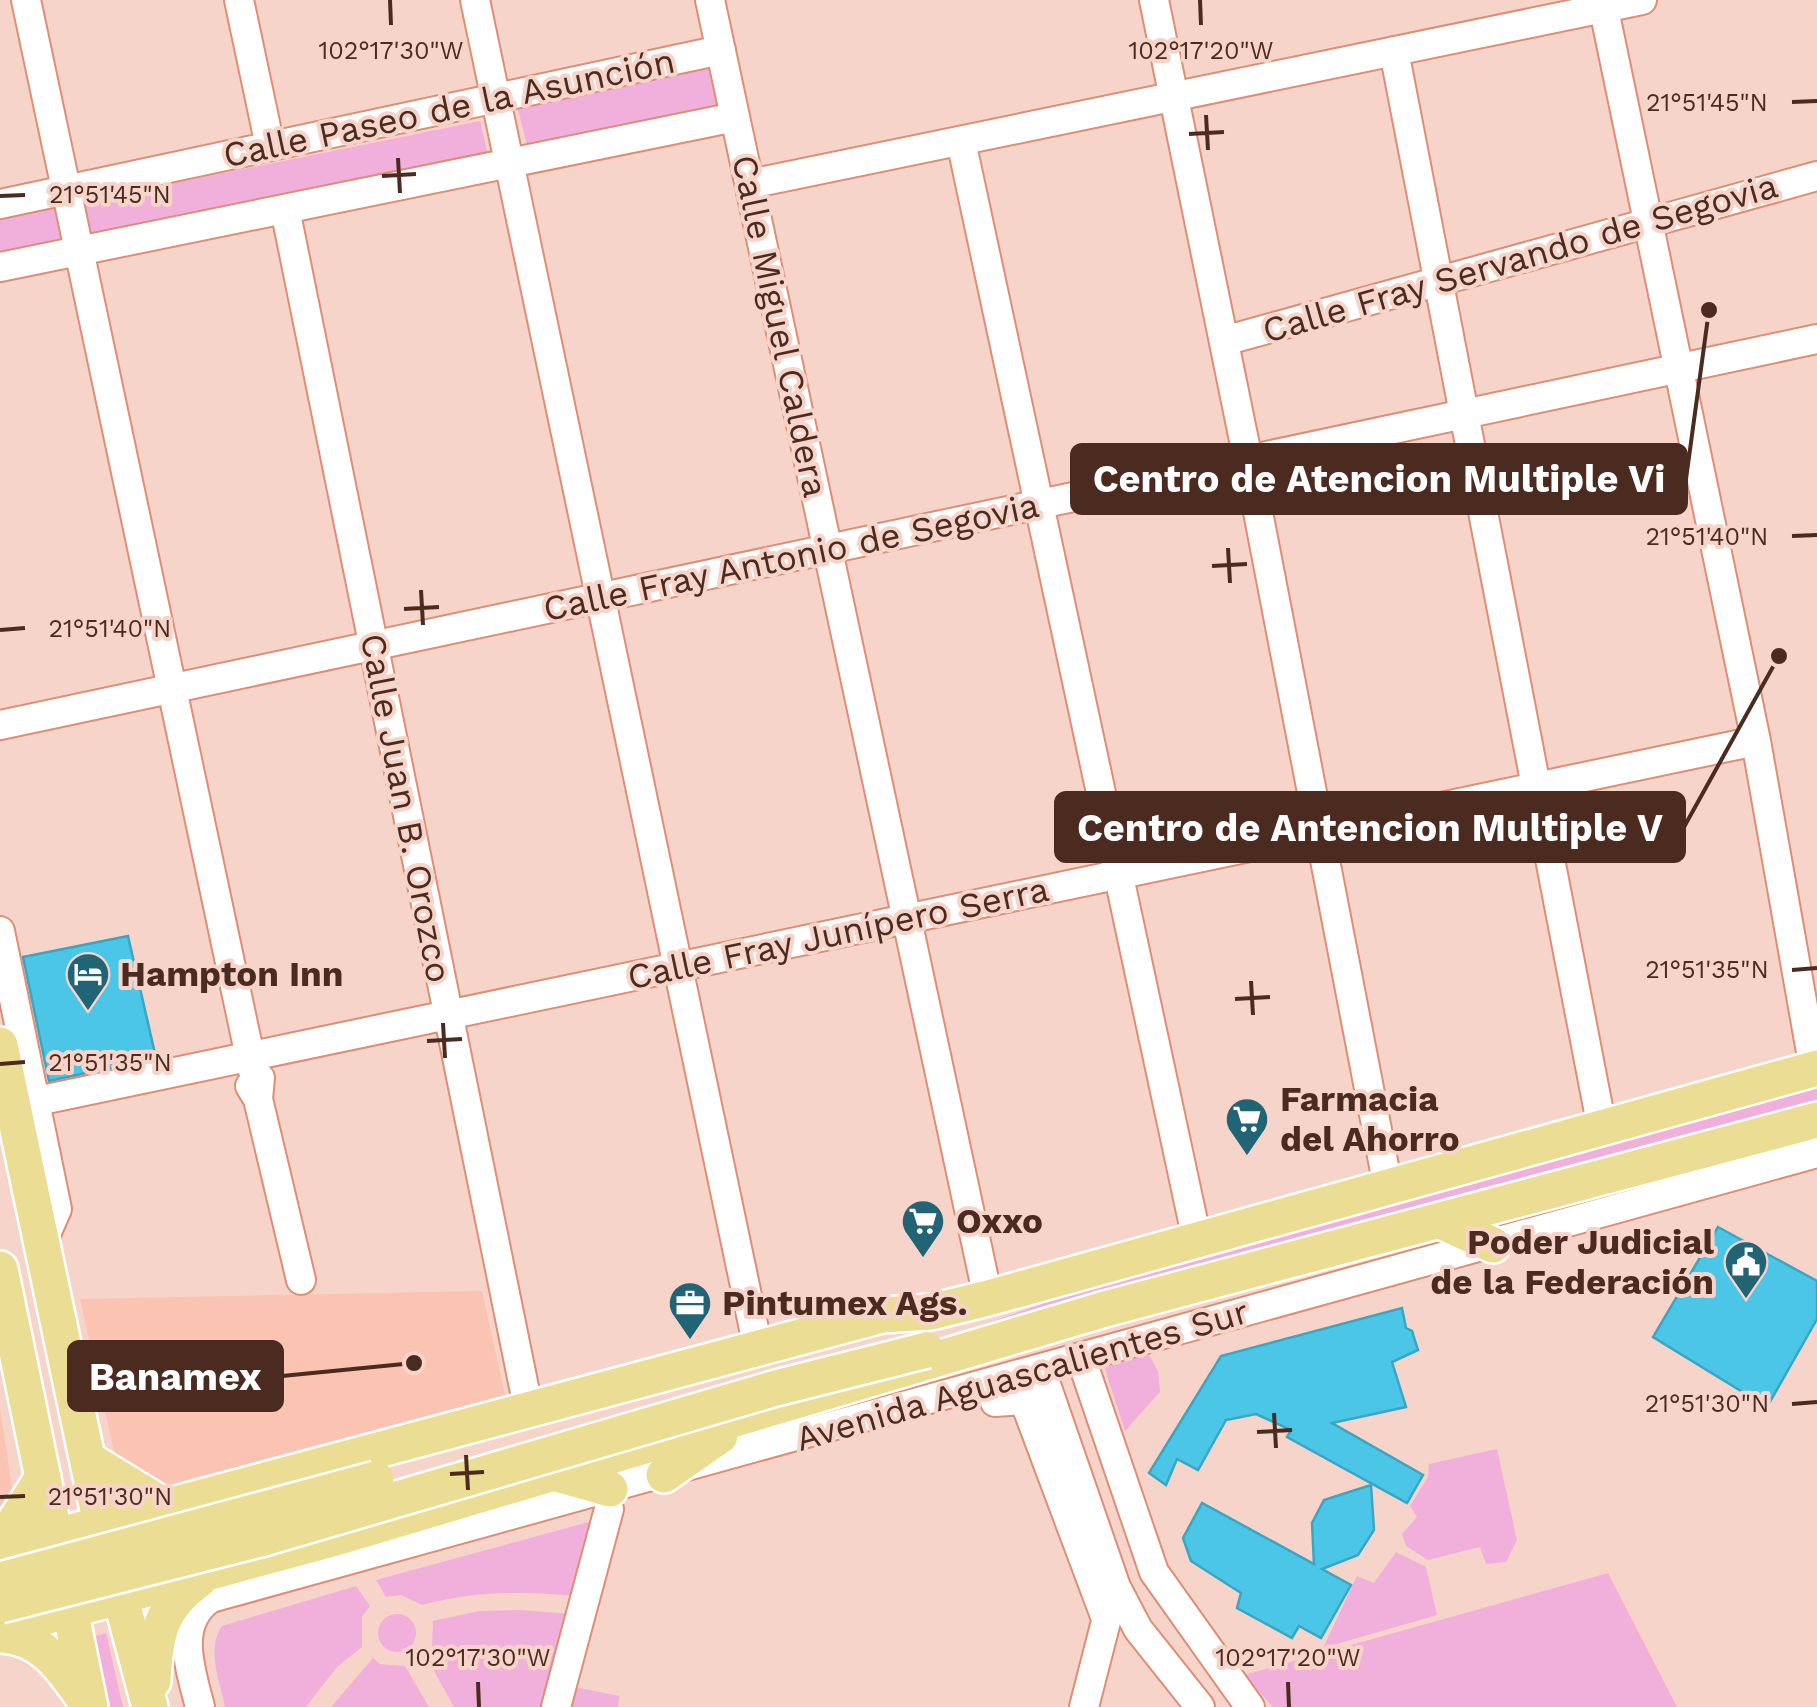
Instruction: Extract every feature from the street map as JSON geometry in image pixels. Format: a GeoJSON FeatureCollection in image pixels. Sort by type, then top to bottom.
{"type":"FeatureCollection","features":[{"type":"Feature","properties":{"kind":"main road"},"geometry":{"type":"LineString","coordinates":[[0,1045],[101,1524],[151,1707]]}},
{"type":"Feature","properties":{"kind":"main road"},"geometry":{"type":"LineString","coordinates":[[0,1548],[882,1316],[930,1312],[988,1298],[1815,1068]]}},
{"type":"Feature","properties":{"kind":"main road","name":"Avenida Aguascalientes Sur"},"geometry":{"type":"LineString","coordinates":[[0,1605],[264,1538],[776,1388],[1105,1310],[1817,1120]]}},
{"type":"Feature","properties":{"kind":"main road"},"geometry":{"type":"LineString","coordinates":[[1445,1222],[1493,1245]]}},
{"type":"Feature","properties":{"kind":"main road"},"geometry":{"type":"LineString","coordinates":[[0,1269],[90,1707]]}},
{"type":"Feature","properties":{"kind":"main road","name":"Avenida Aguascalientes Sur"},"geometry":{"type":"LineString","coordinates":[[0,1632],[121,1599],[221,1583],[339,1537],[1105,1310]]}},
{"type":"Feature","properties":{"kind":"main road"},"geometry":{"type":"LineString","coordinates":[[0,1580],[888,1334],[930,1312]]}},
{"type":"Feature","properties":{"kind":"main road"},"geometry":{"type":"LineString","coordinates":[[664,1475],[744,1420]]}},
{"type":"Feature","properties":{"kind":"main road"},"geometry":{"type":"LineString","coordinates":[[339,1537],[323,1525],[313,1494],[330,1471],[356,1454]]}},
{"type":"Feature","properties":{"kind":"main road"},"geometry":{"type":"LineString","coordinates":[[89,1460],[166,1507]]}},
{"type":"Feature","properties":{"kind":"main road"},"geometry":{"type":"LineString","coordinates":[[555,1474],[609,1499]]}},
{"type":"Feature","properties":{"kind":"main road"},"geometry":{"type":"LineString","coordinates":[[0,1548],[42,1477]]}},
{"type":"Feature","properties":{"kind":"main road"},"geometry":{"type":"LineString","coordinates":[[151,1707],[159,1623],[183,1592],[221,1583]]}},
{"type":"Feature","properties":{"kind":"main road"},"geometry":{"type":"LineString","coordinates":[[0,1632],[38,1645],[56,1660],[90,1707]]}},
{"type":"Feature","properties":{"kind":"street"},"geometry":{"type":"LineString","coordinates":[[26,0],[252,1064],[248,1080],[258,1100],[301,1280]]}},
{"type":"Feature","properties":{"kind":"street"},"geometry":{"type":"LineString","coordinates":[[239,0],[270,146]]}},
{"type":"Feature","properties":{"kind":"street"},"geometry":{"type":"LineString","coordinates":[[475,0],[758,1348]]}},
{"type":"Feature","properties":{"kind":"street","name":"Calle Miguel Caldera"},"geometry":{"type":"LineString","coordinates":[[710,0],[988,1298]]}},
{"type":"Feature","properties":{"kind":"street"},"geometry":{"type":"LineString","coordinates":[[1154,0],[1248,460],[1388,1187]]}},
{"type":"Feature","properties":{"kind":"street"},"geometry":{"type":"LineString","coordinates":[[750,184],[1394,52],[1603,4],[1642,0]]}},
{"type":"Feature","properties":{"kind":"street"},"geometry":{"type":"LineString","coordinates":[[1603,4],[1756,742],[1815,1068]]}},
{"type":"Feature","properties":{"kind":"street","name":"Calle Paseo de la Asunción"},"geometry":{"type":"LineString","coordinates":[[0,204],[721,50]]}},
{"type":"Feature","properties":{"kind":"street"},"geometry":{"type":"LineString","coordinates":[[1394,52],[1602,1128]]}},
{"type":"Feature","properties":{"kind":"street","name":"Calle Paseo de la Asunción"},"geometry":{"type":"LineString","coordinates":[[0,267],[735,117]]}},
{"type":"Feature","properties":{"kind":"street"},"geometry":{"type":"LineString","coordinates":[[961,141],[1197,1240]]}},
{"type":"Feature","properties":{"kind":"street","name":"Calle Fray Servando de Segovia"},"geometry":{"type":"LineString","coordinates":[[1224,342],[1817,176]]}},
{"type":"Feature","properties":{"kind":"street","name":"Calle Juan B. Orozco"},"geometry":{"type":"LineString","coordinates":[[285,209],[528,1407]]}},
{"type":"Feature","properties":{"kind":"street","name":"Calle Fray Antonio de Segovia"},"geometry":{"type":"LineString","coordinates":[[0,725],[1817,339]]}},
{"type":"Feature","properties":{"kind":"street","name":"Calle Fray Junípero Serra"},"geometry":{"type":"LineString","coordinates":[[37,1101],[252,1064],[448,1015],[1756,742]]}},
{"type":"Feature","properties":{"kind":"street"},"geometry":{"type":"LineString","coordinates":[[0,931],[58,1209],[42,1241]]}},
{"type":"Feature","properties":{"kind":"street","name":"Avenida Aguascalientes Sur"},"geometry":{"type":"LineString","coordinates":[[221,1583],[609,1499],[664,1475],[1817,1153]]}},
{"type":"Feature","properties":{"kind":"street"},"geometry":{"type":"LineString","coordinates":[[1081,1358],[1154,1572],[1250,1707]]}},
{"type":"Feature","properties":{"kind":"street"},"geometry":{"type":"LineString","coordinates":[[1042,1370],[1116,1587],[1138,1629],[1200,1707]]}},
{"type":"Feature","properties":{"kind":"street"},"geometry":{"type":"LineString","coordinates":[[995,1402],[1024,1400],[1106,1616]]}},
{"type":"Feature","properties":{"kind":"street"},"geometry":{"type":"LineString","coordinates":[[556,1707],[609,1499]]}},
{"type":"Feature","properties":{"kind":"street"},"geometry":{"type":"LineString","coordinates":[[200,1707],[187,1650],[190,1626],[202,1604],[221,1583]]}},
{"type":"Feature","properties":{"kind":"street"},"geometry":{"type":"LineString","coordinates":[[1084,1707],[1116,1587]]}},
{"type":"Feature","properties":{"kind":"shaded area"},"geometry":{"type":"Polygon","coordinates":[[[712,63],[725,109],[528,149],[517,106],[712,63]]]}},
{"type":"Feature","properties":{"kind":"shaded area"},"geometry":{"type":"Polygon","coordinates":[[[480,121],[489,159],[89,240],[81,202],[480,121]]]}},
{"type":"Feature","properties":{"kind":"shaded area"},"geometry":{"type":"Polygon","coordinates":[[[58,199],[69,241],[0,254],[0,212],[58,199]]]}},
{"type":"Feature","properties":{"kind":"shaded area"},"geometry":{"type":"Polygon","coordinates":[[[1817,1080],[1817,1106],[1166,1285],[982,1325],[1161,1262],[1817,1080]]]}},
{"type":"Feature","properties":{"kind":"shaded area"},"geometry":{"type":"Polygon","coordinates":[[[482,1291],[506,1400],[164,1493],[115,1456],[80,1299],[482,1291]]]}},
{"type":"Feature","properties":{"kind":"shaded area"},"geometry":{"type":"Polygon","coordinates":[[[1147,1351],[1158,1371],[1160,1392],[1125,1431],[1104,1366],[1147,1351]]]}},
{"type":"Feature","properties":{"kind":"shaded area"},"geometry":{"type":"Polygon","coordinates":[[[0,1409],[14,1500],[0,1529],[0,1409]]]}},
{"type":"Feature","properties":{"kind":"shaded area"},"geometry":{"type":"Polygon","coordinates":[[[1497,1449],[1517,1540],[1506,1562],[1486,1564],[1480,1547],[1428,1560],[1406,1546],[1402,1534],[1417,1517],[1410,1506],[1428,1477],[1429,1464],[1497,1449]]]}},
{"type":"Feature","properties":{"kind":"shaded area"},"geometry":{"type":"Polygon","coordinates":[[[596,1520],[575,1596],[498,1593],[422,1605],[401,1595],[386,1597],[376,1580],[596,1520]]]}},
{"type":"Feature","properties":{"kind":"shaded area"},"geometry":{"type":"Polygon","coordinates":[[[1396,1552],[1426,1567],[1437,1615],[1323,1648],[1357,1576],[1374,1583],[1396,1552]]]}},
{"type":"Feature","properties":{"kind":"shaded area"},"geometry":{"type":"Polygon","coordinates":[[[1608,1573],[1677,1707],[1273,1707],[1244,1675],[1608,1573]]]}},
{"type":"Feature","properties":{"kind":"shaded area"},"geometry":{"type":"Polygon","coordinates":[[[356,1586],[370,1606],[362,1617],[362,1647],[337,1667],[306,1707],[225,1707],[215,1655],[222,1626],[356,1586]]]}},
{"type":"Feature","properties":{"kind":"shaded area"},"geometry":{"type":"Polygon","coordinates":[[[479,1611],[572,1614],[546,1707],[454,1707],[425,1655],[432,1648],[433,1621],[479,1611]]]}},
{"type":"Feature","properties":{"kind":"shaded area"},"geometry":{"type":"Polygon","coordinates":[[[397,1614],[411,1619],[416,1633],[411,1647],[397,1652],[383,1647],[378,1633],[383,1619],[397,1614]]]}},
{"type":"Feature","properties":{"kind":"shaded area"},"geometry":{"type":"Polygon","coordinates":[[[106,1633],[123,1707],[98,1707],[85,1639],[106,1633]]]}},
{"type":"Feature","properties":{"kind":"shaded area"},"geometry":{"type":"Polygon","coordinates":[[[373,1658],[380,1664],[405,1666],[429,1707],[331,1707],[373,1658]]]}},
{"type":"Feature","properties":{"kind":"shaded area"},"geometry":{"type":"Polygon","coordinates":[[[569,1686],[620,1696],[618,1707],[565,1707],[569,1686]]]}},
{"type":"Feature","properties":{"kind":"building","name":"Hampton Inn"},"geometry":{"type":"Polygon","coordinates":[[[128,936],[156,1058],[49,1081],[23,957],[128,936]]]}},
{"type":"Feature","properties":{"kind":"building","name":"Poder Judicial de la Federación"},"geometry":{"type":"Polygon","coordinates":[[[1718,1227],[1817,1281],[1817,1319],[1767,1407],[1653,1337],[1718,1227]]]}},
{"type":"Feature","properties":{"kind":"building"},"geometry":{"type":"Polygon","coordinates":[[[1402,1308],[1406,1328],[1412,1331],[1418,1350],[1392,1362],[1406,1407],[1332,1423],[1423,1475],[1407,1503],[1287,1437],[1291,1430],[1256,1414],[1226,1420],[1198,1470],[1177,1459],[1166,1485],[1149,1473],[1221,1356],[1402,1308]]]}},
{"type":"Feature","properties":{"kind":"building"},"geometry":{"type":"Polygon","coordinates":[[[1371,1485],[1374,1530],[1358,1555],[1322,1569],[1351,1585],[1321,1638],[1299,1626],[1292,1638],[1237,1608],[1241,1593],[1191,1561],[1183,1538],[1202,1503],[1314,1564],[1312,1523],[1324,1500],[1371,1485]]]}},
{"type":"Feature","properties":{"kind":"place","name":"Centro de Atencion Multiple Vi"},"geometry":{"type":"Point","coordinates":[1709,310]}},
{"type":"Feature","properties":{"kind":"place","name":"Centro de Antencion Multiple V"},"geometry":{"type":"Point","coordinates":[1779,656]}},
{"type":"Feature","properties":{"kind":"place","name":"Hampton Inn"},"geometry":{"type":"Point","coordinates":[88,1012]}},
{"type":"Feature","properties":{"kind":"place","name":"Farmacia del Ahorro"},"geometry":{"type":"Point","coordinates":[1247,1157]}},
{"type":"Feature","properties":{"kind":"place","name":"Oxxo"},"geometry":{"type":"Point","coordinates":[923,1259]}},
{"type":"Feature","properties":{"kind":"place","name":"Poder Judicial de la Federación"},"geometry":{"type":"Point","coordinates":[1746,1300]}},
{"type":"Feature","properties":{"kind":"place","name":"Pintumex Ags."},"geometry":{"type":"Point","coordinates":[690,1341]}},
{"type":"Feature","properties":{"kind":"place","name":"Banamex"},"geometry":{"type":"Point","coordinates":[414,1363]}}]}
